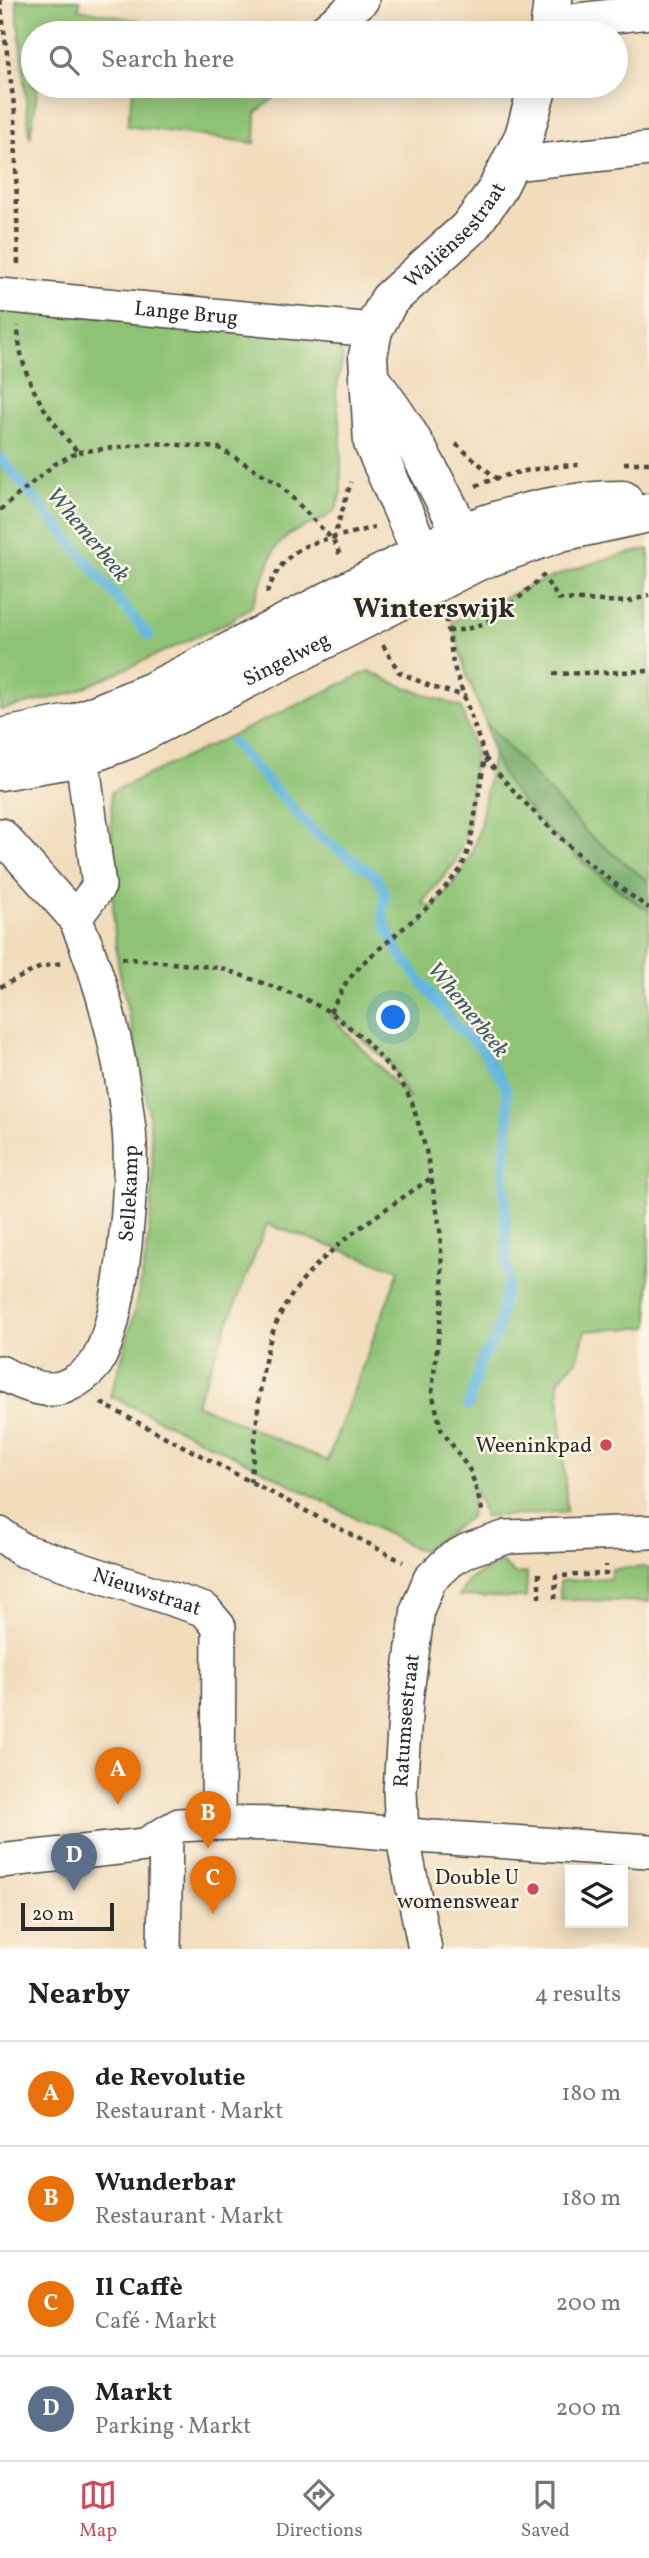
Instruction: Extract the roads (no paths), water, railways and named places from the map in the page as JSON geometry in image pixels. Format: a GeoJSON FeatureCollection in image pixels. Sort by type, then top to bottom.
{"type":"FeatureCollection","features":[{"type":"Feature","properties":{"kind":"main road","name":"Waliënsestraat"},"geometry":{"type":"LineString","coordinates":[[434,583],[373,443],[368,356],[373,330],[389,300],[471,226],[512,164],[524,136],[535,98]]}},
{"type":"Feature","properties":{"kind":"main road"},"geometry":{"type":"LineString","coordinates":[[368,377],[387,400],[469,547]]}},
{"type":"Feature","properties":{"kind":"main road","name":"Singelweg"},"geometry":{"type":"LineString","coordinates":[[0,771],[82,757],[129,739],[434,583],[469,547],[511,514],[586,500],[649,503]]}},
{"type":"Feature","properties":{"kind":"main road","name":"Singelweg"},"geometry":{"type":"LineString","coordinates":[[469,547],[561,532],[649,513]]}},
{"type":"Feature","properties":{"kind":"main road","name":"Singelweg"},"geometry":{"type":"LineString","coordinates":[[0,738],[75,723],[434,583]]}},
{"type":"Feature","properties":{"kind":"street"},"geometry":{"type":"LineString","coordinates":[[337,21],[362,0]]}},
{"type":"Feature","properties":{"kind":"street"},"geometry":{"type":"LineString","coordinates":[[551,19],[649,12]]}},
{"type":"Feature","properties":{"kind":"street"},"geometry":{"type":"LineString","coordinates":[[512,164],[649,149]]}},
{"type":"Feature","properties":{"kind":"street","name":"Lange Brug"},"geometry":{"type":"LineString","coordinates":[[9,296],[373,330]]}},
{"type":"Feature","properties":{"kind":"street"},"geometry":{"type":"LineString","coordinates":[[75,918],[99,887],[82,757]]}},
{"type":"Feature","properties":{"kind":"street","name":"Sellekamp"},"geometry":{"type":"LineString","coordinates":[[0,1372],[47,1390],[69,1385],[98,1362],[110,1325],[129,1204],[129,1130],[114,1032],[93,959],[75,918],[1,835]]}},
{"type":"Feature","properties":{"kind":"street","name":"Ratumsestraat"},"geometry":{"type":"LineString","coordinates":[[425,1949],[402,1834],[400,1790],[406,1701],[424,1594],[450,1560],[488,1542],[507,1537],[649,1532]]}},
{"type":"Feature","properties":{"kind":"street","name":"Nieuwstraat"},"geometry":{"type":"LineString","coordinates":[[1,1537],[22,1550],[205,1609],[219,1627],[218,1823]]}},
{"type":"Feature","properties":{"kind":"street"},"geometry":{"type":"LineString","coordinates":[[15,1863],[145,1845],[179,1825],[218,1823],[287,1824],[649,1851]]}},
{"type":"Feature","properties":{"kind":"street"},"geometry":{"type":"LineString","coordinates":[[163,1949],[166,1833]]}},
{"type":"Feature","properties":{"kind":"waterway","name":"Whemerbeek"},"geometry":{"type":"LineString","coordinates":[[0,457],[149,636]]}},
{"type":"Feature","properties":{"kind":"waterway","name":"Whemerbeek"},"geometry":{"type":"LineString","coordinates":[[232,742],[315,833],[376,876],[385,893],[385,924],[397,950],[456,1026],[481,1048],[506,1087],[509,1120],[504,1168],[508,1281],[496,1338],[482,1358],[468,1406]]}},
{"type":"Feature","properties":{"kind":"place","name":"Weeninkpad"},"geometry":{"type":"Point","coordinates":[606,1445]}},
{"type":"Feature","properties":{"kind":"place","name":"de Revolutie"},"geometry":{"type":"Point","coordinates":[118,1805]}},
{"type":"Feature","properties":{"kind":"place","name":"Wunderbar"},"geometry":{"type":"Point","coordinates":[208,1849]}},
{"type":"Feature","properties":{"kind":"place","name":"Double U womenswear"},"geometry":{"type":"Point","coordinates":[533,1889]}},
{"type":"Feature","properties":{"kind":"place","name":"Markt"},"geometry":{"type":"Point","coordinates":[74,1891]}},
{"type":"Feature","properties":{"kind":"place","name":"Il Caffè"},"geometry":{"type":"Point","coordinates":[213,1914]}},
{"type":"Feature","properties":{"kind":"district","name":"Winterswijk"},"geometry":{"type":"Point","coordinates":[434,607]}}]}
